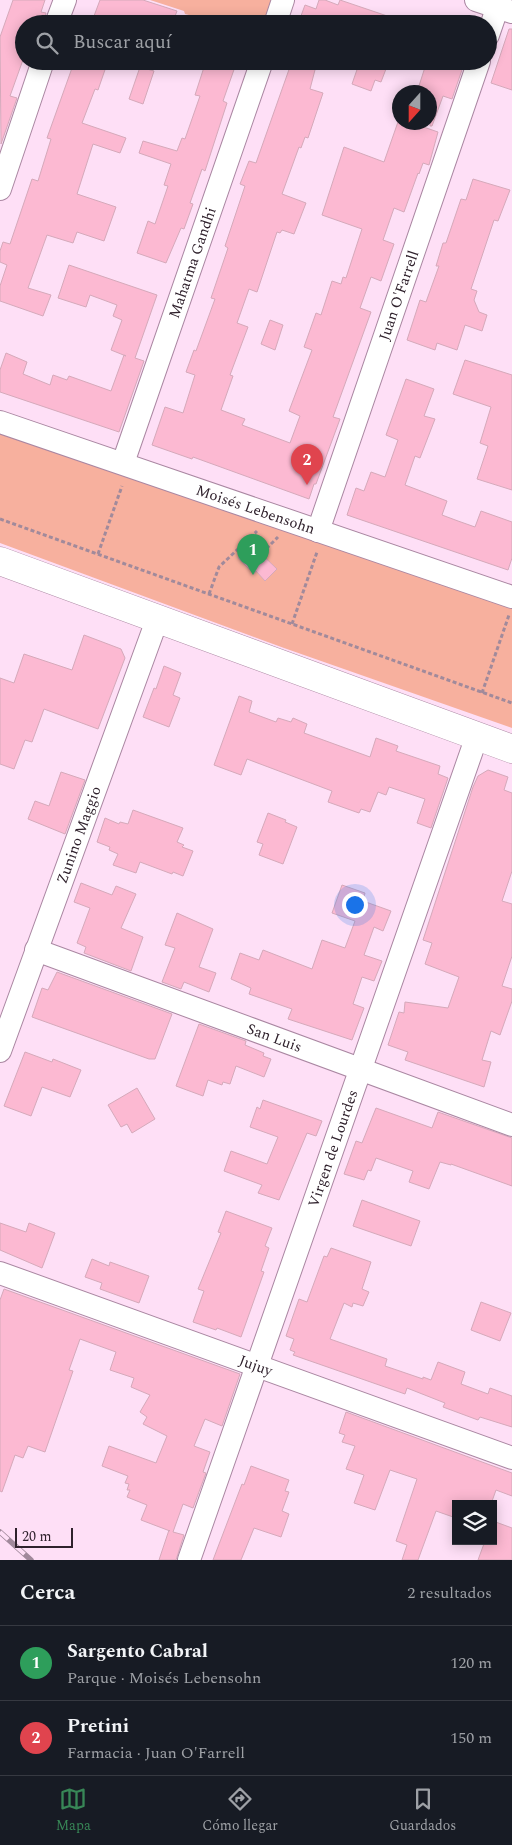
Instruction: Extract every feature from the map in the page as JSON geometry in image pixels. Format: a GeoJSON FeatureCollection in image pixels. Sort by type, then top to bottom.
{"type":"FeatureCollection","features":[{"type":"Feature","properties":{"kind":"main road"},"geometry":{"type":"LineString","coordinates":[[0,561],[157,620],[512,748]]}},
{"type":"Feature","properties":{"kind":"street"},"geometry":{"type":"LineString","coordinates":[[59,15],[65,0]]}},
{"type":"Feature","properties":{"kind":"street"},"geometry":{"type":"LineString","coordinates":[[278,15],[283,0]]}},
{"type":"Feature","properties":{"kind":"street"},"geometry":{"type":"LineString","coordinates":[[476,0],[503,7],[497,18]]}},
{"type":"Feature","properties":{"kind":"street"},"geometry":{"type":"LineString","coordinates":[[0,189],[41,70]]}},
{"type":"Feature","properties":{"kind":"street","name":"Mahatma Gandhi"},"geometry":{"type":"LineString","coordinates":[[122,474],[259,70]]}},
{"type":"Feature","properties":{"kind":"street","name":"Juan O'Farrell"},"geometry":{"type":"LineString","coordinates":[[317,541],[476,70]]}},
{"type":"Feature","properties":{"kind":"street","name":"Moisés Lebensohn"},"geometry":{"type":"LineString","coordinates":[[0,422],[122,474],[292,522],[317,541],[511,604]]}},
{"type":"Feature","properties":{"kind":"street","name":"Zunino Maggio"},"geometry":{"type":"LineString","coordinates":[[0,1051],[157,620]]}},
{"type":"Feature","properties":{"kind":"street","name":"Virgen de Lourdes"},"geometry":{"type":"LineString","coordinates":[[189,1560],[477,736]]}},
{"type":"Feature","properties":{"kind":"street","name":"San Luis"},"geometry":{"type":"LineString","coordinates":[[36,950],[512,1125]]}},
{"type":"Feature","properties":{"kind":"street","name":"Jujuy"},"geometry":{"type":"LineString","coordinates":[[0,1273],[512,1458]]}},
{"type":"Feature","properties":{"kind":"path"},"geometry":{"type":"LineString","coordinates":[[98,554],[122,474]]}},
{"type":"Feature","properties":{"kind":"path"},"geometry":{"type":"LineString","coordinates":[[0,518],[512,704]]}},
{"type":"Feature","properties":{"kind":"path"},"geometry":{"type":"LineString","coordinates":[[248,539],[262,553],[292,522]]}},
{"type":"Feature","properties":{"kind":"path"},"geometry":{"type":"LineString","coordinates":[[209,594],[219,568],[257,531]]}},
{"type":"Feature","properties":{"kind":"path"},"geometry":{"type":"LineString","coordinates":[[292,624],[317,541]]}},
{"type":"Feature","properties":{"kind":"path"},"geometry":{"type":"LineString","coordinates":[[482,693],[511,604]]}},
{"type":"Feature","properties":{"kind":"shaded area"},"geometry":{"type":"Polygon","coordinates":[[[150,0],[273,0],[268,15],[189,15],[185,14],[184,11],[150,0]]]}},
{"type":"Feature","properties":{"kind":"shaded area"},"geometry":{"type":"Polygon","coordinates":[[[0,433],[512,608],[512,728],[284,648],[0,543],[0,433]]]}},
{"type":"Feature","properties":{"kind":"building"},"geometry":{"type":"Polygon","coordinates":[[[13,0],[45,0],[41,12],[46,13],[45,15],[15,15],[15,70],[19,70],[10,96],[17,98],[1,144],[0,37],[13,0]]]}},
{"type":"Feature","properties":{"kind":"building"},"geometry":{"type":"Polygon","coordinates":[[[100,0],[143,0],[177,11],[175,15],[94,15],[100,0]]]}},
{"type":"Feature","properties":{"kind":"building"},"geometry":{"type":"Polygon","coordinates":[[[319,0],[325,0],[338,5],[340,0],[384,15],[301,15],[305,5],[316,9],[319,0]]]}},
{"type":"Feature","properties":{"kind":"building"},"geometry":{"type":"Polygon","coordinates":[[[509,29],[512,29],[512,90],[491,83],[495,70],[497,70],[509,29]]]}},
{"type":"Feature","properties":{"kind":"building"},"geometry":{"type":"Polygon","coordinates":[[[71,70],[105,70],[98,90],[95,89],[82,123],[126,138],[120,153],[93,144],[77,194],[116,207],[104,241],[77,232],[73,243],[47,235],[28,288],[51,295],[43,316],[0,301],[0,286],[7,265],[0,262],[0,251],[3,242],[10,244],[32,179],[38,181],[51,139],[47,138],[71,70]]]}},
{"type":"Feature","properties":{"kind":"building"},"geometry":{"type":"Polygon","coordinates":[[[139,70],[154,71],[143,104],[129,99],[139,70]]]}},
{"type":"Feature","properties":{"kind":"building"},"geometry":{"type":"Polygon","coordinates":[[[203,70],[234,70],[223,101],[227,103],[205,171],[202,169],[190,203],[193,204],[184,229],[181,228],[166,263],[137,253],[148,221],[155,224],[168,186],[164,185],[171,164],[139,153],[143,141],[177,151],[182,138],[185,139],[200,96],[195,95],[203,70]]]}},
{"type":"Feature","properties":{"kind":"building"},"geometry":{"type":"Polygon","coordinates":[[[289,70],[315,70],[310,89],[323,93],[308,138],[305,137],[301,148],[299,147],[282,194],[306,203],[294,234],[282,230],[280,233],[277,232],[257,292],[249,289],[237,323],[248,327],[230,375],[233,376],[221,410],[245,419],[242,425],[290,443],[300,416],[289,411],[312,350],[304,347],[316,313],[321,315],[332,281],[341,284],[343,277],[346,278],[362,229],[322,215],[344,147],[384,162],[395,130],[432,130],[438,132],[429,165],[423,163],[404,212],[394,208],[383,240],[394,244],[381,281],[371,277],[360,308],[371,312],[333,417],[340,419],[309,499],[193,457],[192,459],[152,445],[165,407],[183,413],[195,375],[186,372],[194,350],[196,351],[215,299],[211,298],[228,248],[225,246],[245,186],[240,184],[249,161],[256,163],[289,70]]]}},
{"type":"Feature","properties":{"kind":"building"},"geometry":{"type":"Polygon","coordinates":[[[357,70],[386,70],[381,82],[375,80],[371,91],[352,84],[357,70]]]}},
{"type":"Feature","properties":{"kind":"building"},"geometry":{"type":"Polygon","coordinates":[[[424,70],[462,70],[452,99],[443,96],[437,112],[437,85],[419,85],[424,70]]]}},
{"type":"Feature","properties":{"kind":"building"},"geometry":{"type":"Polygon","coordinates":[[[473,179],[510,190],[498,221],[494,220],[471,289],[477,291],[474,300],[479,312],[487,315],[482,331],[465,325],[457,350],[437,343],[435,350],[407,340],[420,300],[426,302],[439,266],[436,266],[443,243],[446,243],[461,199],[466,200],[473,179]]]}},
{"type":"Feature","properties":{"kind":"building"},"geometry":{"type":"Polygon","coordinates":[[[69,265],[157,295],[135,358],[144,361],[119,432],[0,392],[0,370],[6,353],[27,362],[23,374],[50,385],[53,375],[67,380],[69,376],[111,391],[124,355],[111,350],[122,320],[113,316],[117,305],[90,295],[86,307],[58,298],[69,265]]]}},
{"type":"Feature","properties":{"kind":"building"},"geometry":{"type":"Polygon","coordinates":[[[270,320],[283,325],[275,350],[261,344],[270,320]]]}},
{"type":"Feature","properties":{"kind":"building"},"geometry":{"type":"Polygon","coordinates":[[[465,360],[512,375],[512,490],[477,479],[488,446],[480,443],[491,407],[453,394],[465,360]]]}},
{"type":"Feature","properties":{"kind":"building"},"geometry":{"type":"Polygon","coordinates":[[[406,379],[434,389],[424,416],[435,419],[420,458],[415,456],[405,485],[447,501],[442,515],[475,527],[481,511],[512,522],[512,558],[508,570],[347,515],[356,488],[364,491],[371,472],[385,477],[398,440],[386,435],[406,379]]]}},
{"type":"Feature","properties":{"kind":"building"},"geometry":{"type":"Polygon","coordinates":[[[251,544],[277,569],[265,581],[256,571],[254,574],[238,558],[251,544]]]}},
{"type":"Feature","properties":{"kind":"building"},"geometry":{"type":"Polygon","coordinates":[[[84,635],[121,649],[125,658],[98,729],[44,709],[32,742],[25,740],[14,769],[0,764],[0,678],[14,683],[24,654],[72,670],[84,635]]]}},
{"type":"Feature","properties":{"kind":"building"},"geometry":{"type":"Polygon","coordinates":[[[164,666],[181,673],[173,695],[180,698],[169,727],[143,717],[164,666]]]}},
{"type":"Feature","properties":{"kind":"building"},"geometry":{"type":"Polygon","coordinates":[[[239,696],[252,701],[249,712],[276,722],[278,718],[291,722],[293,718],[307,724],[304,733],[370,757],[376,738],[398,746],[396,751],[440,766],[438,774],[448,778],[431,828],[417,823],[425,799],[389,787],[386,795],[378,792],[370,812],[361,809],[359,813],[328,802],[332,791],[247,759],[241,775],[214,765],[239,696]]]}},
{"type":"Feature","properties":{"kind":"building"},"geometry":{"type":"Polygon","coordinates":[[[488,770],[508,777],[504,790],[512,793],[512,871],[502,901],[512,904],[512,956],[502,986],[512,989],[512,1001],[500,1035],[491,1031],[482,1060],[491,1062],[484,1087],[405,1060],[408,1052],[388,1045],[399,1012],[404,1013],[405,1002],[448,1008],[459,977],[425,964],[432,943],[423,940],[473,787],[478,776],[488,770]]]}},
{"type":"Feature","properties":{"kind":"building"},"geometry":{"type":"Polygon","coordinates":[[[61,772],[85,780],[65,834],[28,819],[35,801],[49,806],[61,772]]]}},
{"type":"Feature","properties":{"kind":"building"},"geometry":{"type":"Polygon","coordinates":[[[133,810],[183,828],[177,842],[184,845],[182,847],[193,851],[183,876],[173,872],[172,874],[140,862],[136,873],[113,865],[118,854],[109,850],[110,847],[97,842],[105,818],[119,824],[120,822],[128,824],[133,810]]]}},
{"type":"Feature","properties":{"kind":"building"},"geometry":{"type":"Polygon","coordinates":[[[268,813],[286,820],[285,822],[297,827],[283,864],[259,855],[263,844],[257,842],[268,813]]]}},
{"type":"Feature","properties":{"kind":"building"},"geometry":{"type":"Polygon","coordinates":[[[81,883],[112,895],[116,886],[136,894],[121,928],[143,937],[131,971],[84,953],[86,947],[77,943],[90,908],[74,902],[81,883]]]}},
{"type":"Feature","properties":{"kind":"building"},"geometry":{"type":"Polygon","coordinates":[[[342,885],[365,893],[363,901],[391,911],[383,931],[374,927],[364,955],[382,961],[374,981],[362,977],[353,1004],[364,1008],[352,1040],[288,1019],[292,1009],[249,994],[251,988],[231,979],[240,953],[259,960],[263,950],[312,969],[322,940],[345,948],[355,921],[332,913],[342,885]]]}},
{"type":"Feature","properties":{"kind":"building"},"geometry":{"type":"Polygon","coordinates":[[[177,913],[213,929],[199,967],[216,973],[209,992],[184,982],[181,989],[162,982],[175,948],[165,945],[177,913]]]}},
{"type":"Feature","properties":{"kind":"building"},"geometry":{"type":"Polygon","coordinates":[[[57,972],[172,1014],[155,1059],[149,1059],[32,1017],[42,988],[48,990],[57,972]]]}},
{"type":"Feature","properties":{"kind":"building"},"geometry":{"type":"Polygon","coordinates":[[[199,1024],[246,1041],[245,1045],[264,1053],[263,1056],[271,1059],[264,1077],[236,1066],[230,1084],[223,1082],[222,1085],[208,1080],[203,1096],[176,1086],[199,1024]]]}},
{"type":"Feature","properties":{"kind":"building"},"geometry":{"type":"Polygon","coordinates":[[[25,1052],[52,1062],[53,1059],[81,1070],[70,1097],[42,1087],[31,1116],[4,1106],[25,1052]]]}},
{"type":"Feature","properties":{"kind":"building"},"geometry":{"type":"Polygon","coordinates":[[[137,1088],[155,1119],[132,1133],[127,1124],[121,1127],[108,1105],[137,1088]]]}},
{"type":"Feature","properties":{"kind":"building"},"geometry":{"type":"Polygon","coordinates":[[[263,1100],[322,1121],[316,1136],[307,1133],[279,1200],[258,1193],[262,1185],[224,1171],[231,1151],[267,1164],[278,1137],[250,1127],[257,1107],[260,1109],[263,1100]]]}},
{"type":"Feature","properties":{"kind":"building"},"geometry":{"type":"Polygon","coordinates":[[[376,1108],[432,1128],[438,1112],[512,1138],[512,1186],[451,1164],[440,1162],[429,1189],[409,1182],[413,1171],[376,1158],[371,1171],[368,1170],[364,1180],[344,1174],[356,1141],[362,1143],[376,1108]]]}},
{"type":"Feature","properties":{"kind":"building"},"geometry":{"type":"Polygon","coordinates":[[[362,1200],[420,1221],[411,1246],[353,1226],[362,1200]]]}},
{"type":"Feature","properties":{"kind":"building"},"geometry":{"type":"Polygon","coordinates":[[[226,1211],[272,1228],[265,1246],[269,1248],[261,1271],[264,1272],[241,1337],[193,1322],[204,1291],[198,1289],[221,1233],[218,1232],[226,1211]]]}},
{"type":"Feature","properties":{"kind":"building"},"geometry":{"type":"Polygon","coordinates":[[[0,1223],[26,1232],[29,1223],[55,1233],[42,1268],[0,1250],[0,1223]]]}},
{"type":"Feature","properties":{"kind":"building"},"geometry":{"type":"Polygon","coordinates":[[[331,1248],[371,1262],[362,1289],[369,1292],[363,1306],[353,1303],[352,1307],[344,1303],[330,1339],[387,1359],[385,1366],[423,1379],[423,1377],[431,1380],[438,1362],[465,1372],[461,1384],[488,1394],[490,1388],[512,1396],[512,1427],[480,1417],[478,1420],[443,1407],[445,1403],[407,1388],[405,1394],[293,1355],[295,1352],[290,1350],[294,1339],[286,1336],[299,1299],[307,1302],[324,1256],[327,1257],[331,1248]]]}},
{"type":"Feature","properties":{"kind":"building"},"geometry":{"type":"Polygon","coordinates":[[[92,1259],[109,1266],[110,1262],[149,1276],[139,1303],[100,1289],[102,1283],[85,1277],[92,1259]]]}},
{"type":"Feature","properties":{"kind":"building"},"geometry":{"type":"Polygon","coordinates":[[[4,1289],[240,1374],[222,1426],[205,1419],[194,1446],[210,1452],[203,1472],[206,1473],[193,1508],[183,1504],[173,1532],[184,1535],[176,1560],[159,1560],[169,1531],[141,1520],[147,1505],[127,1497],[130,1490],[127,1490],[129,1484],[125,1483],[128,1476],[102,1466],[109,1446],[156,1463],[167,1436],[143,1424],[147,1417],[140,1412],[150,1395],[131,1387],[134,1378],[110,1370],[116,1352],[80,1339],[69,1370],[73,1371],[45,1452],[28,1446],[23,1458],[15,1455],[2,1492],[0,1491],[0,1300],[4,1289]]]}},
{"type":"Feature","properties":{"kind":"building"},"geometry":{"type":"Polygon","coordinates":[[[481,1302],[511,1313],[500,1341],[471,1330],[481,1302]]]}},
{"type":"Feature","properties":{"kind":"building"},"geometry":{"type":"Polygon","coordinates":[[[346,1412],[512,1473],[512,1496],[496,1490],[492,1500],[452,1500],[452,1517],[436,1511],[418,1560],[402,1560],[407,1545],[396,1541],[417,1479],[390,1470],[375,1510],[354,1503],[364,1475],[346,1469],[355,1446],[342,1442],[345,1435],[339,1433],[346,1412]]]}},
{"type":"Feature","properties":{"kind":"building"},"geometry":{"type":"Polygon","coordinates":[[[251,1466],[289,1480],[285,1491],[289,1492],[282,1511],[289,1514],[281,1537],[254,1528],[241,1560],[213,1560],[242,1484],[244,1485],[251,1466]]]}},
{"type":"Feature","properties":{"kind":"building"},"geometry":{"type":"Polygon","coordinates":[[[497,1522],[512,1528],[512,1560],[478,1560],[484,1545],[497,1545],[497,1522]]]}},
{"type":"Feature","properties":{"kind":"railway"},"geometry":{"type":"LineString","coordinates":[[0,1532],[31,1560]]}},
{"type":"Feature","properties":{"kind":"place","name":"Pretini"},"geometry":{"type":"Point","coordinates":[307,485]}},
{"type":"Feature","properties":{"kind":"place","name":"Sargento Cabral"},"geometry":{"type":"Point","coordinates":[253,575]}}]}
